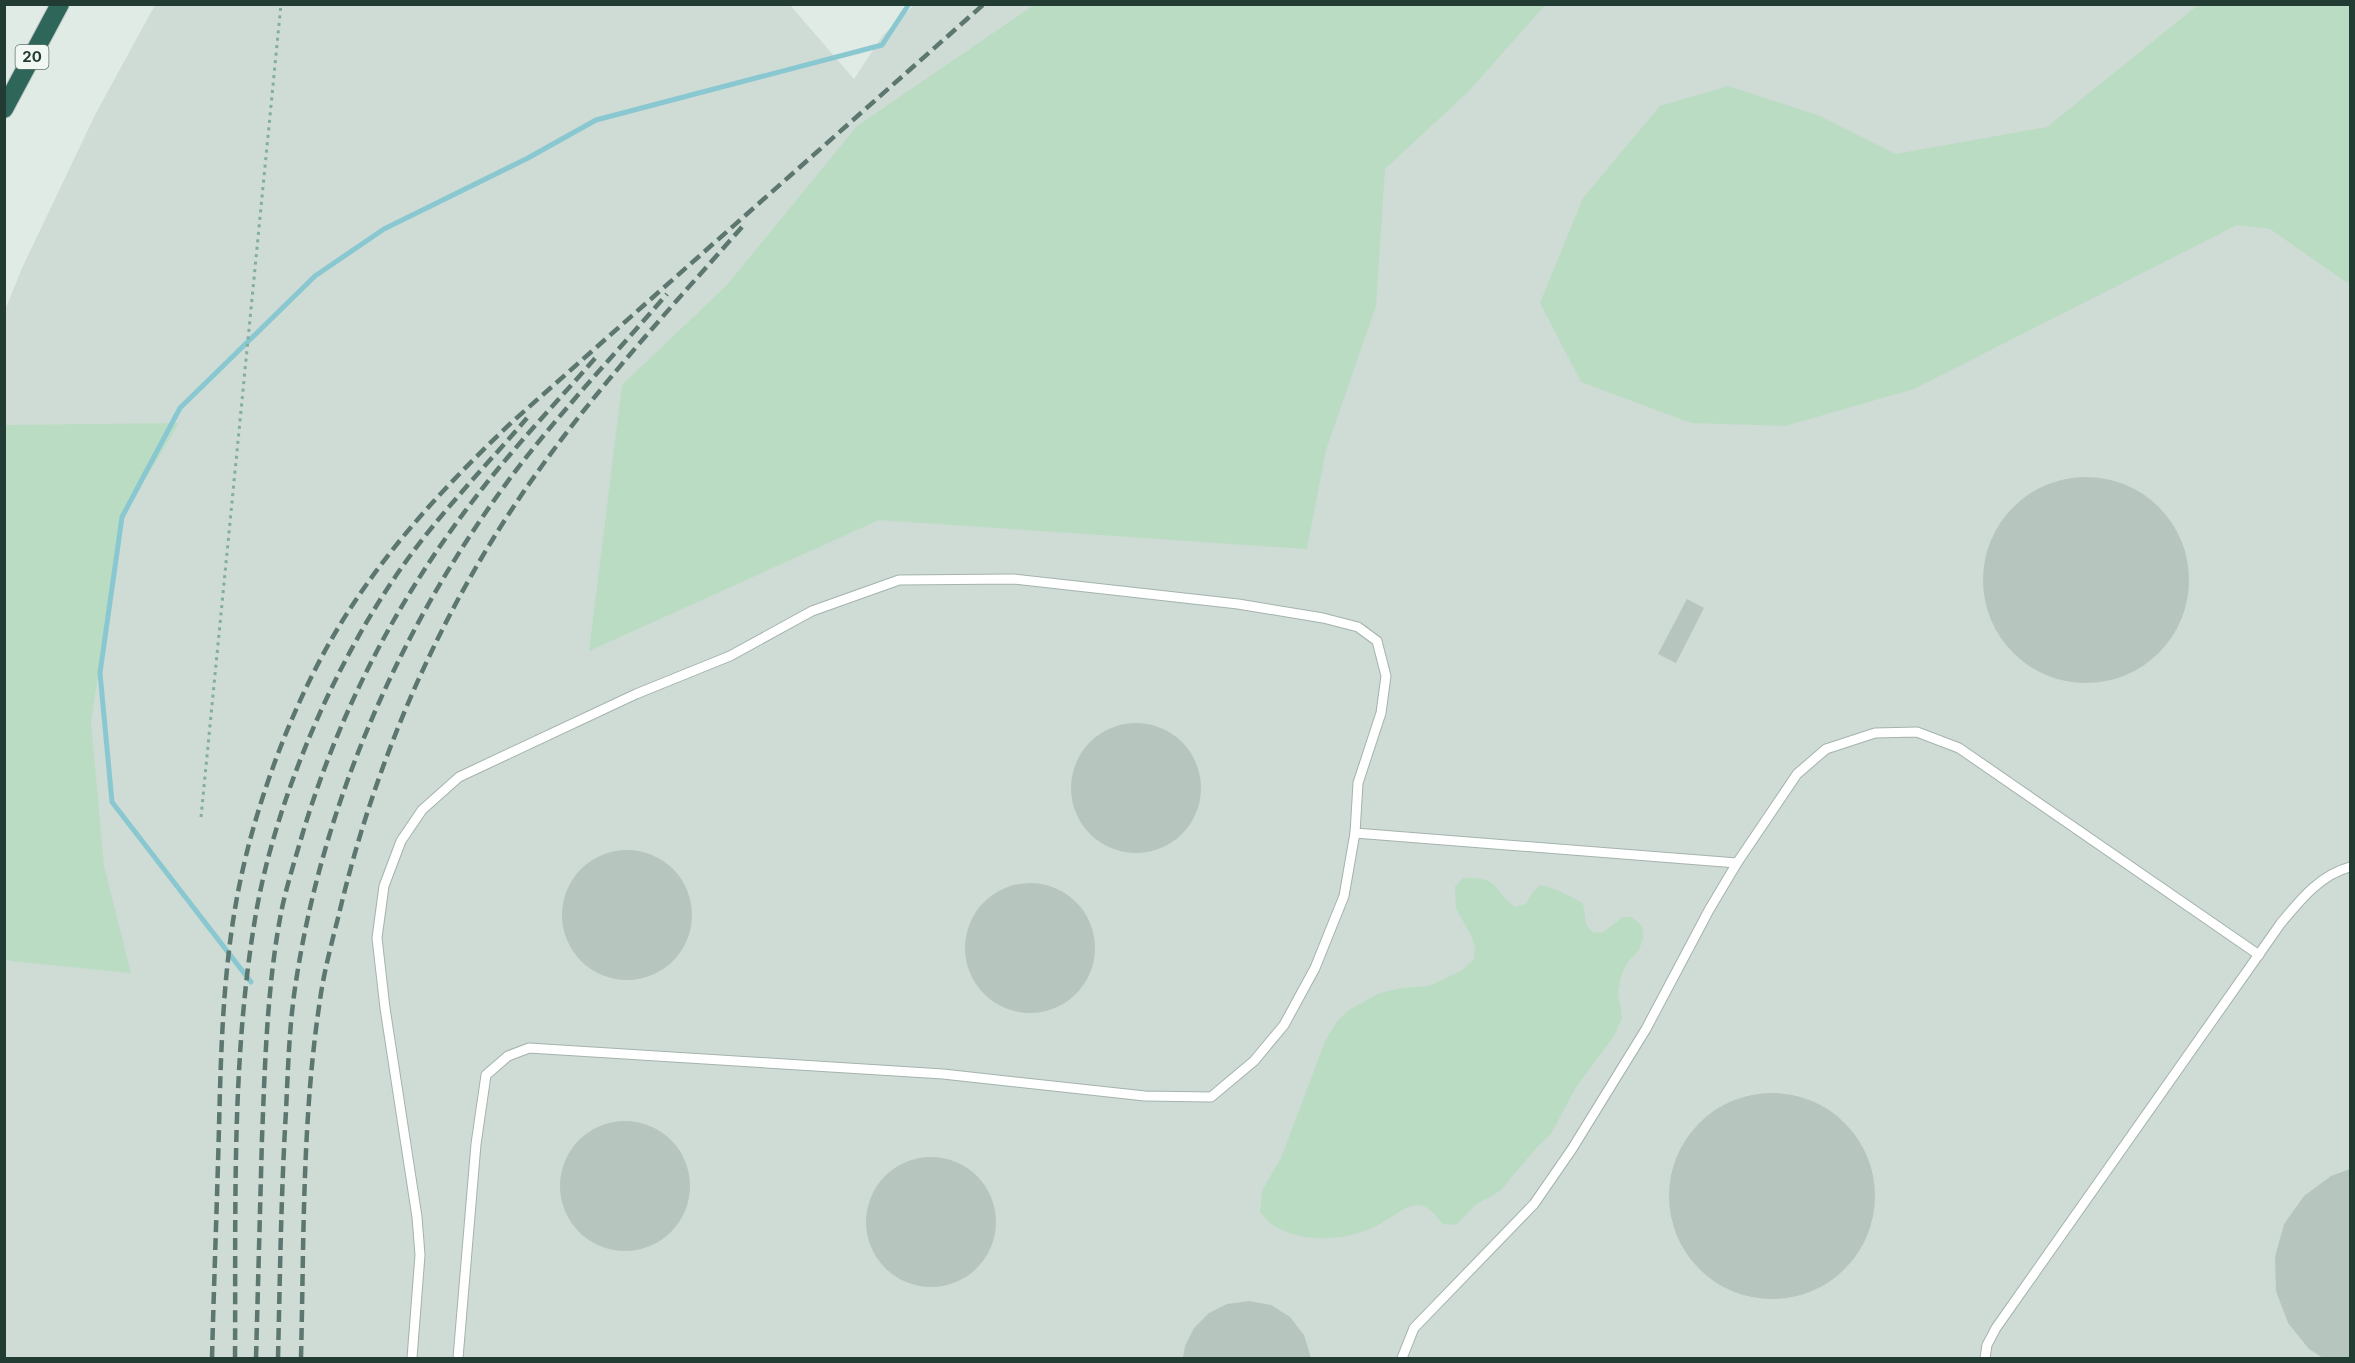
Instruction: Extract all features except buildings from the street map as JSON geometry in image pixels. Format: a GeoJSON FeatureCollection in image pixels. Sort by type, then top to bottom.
{"type":"FeatureCollection","features":[{"type":"Feature","properties":{"kind":"highway","name":"20"},"geometry":{"type":"LineString","coordinates":[[4,109],[60,4]]}},
{"type":"Feature","properties":{"kind":"lane"},"geometry":{"type":"LineString","coordinates":[[412,1359],[420,1255],[417,1217],[385,1008],[377,938],[384,886],[401,841],[422,810],[459,777],[636,694],[730,656],[812,611],[899,580],[1013,579],[1238,604],[1323,618],[1358,627],[1377,641],[1386,676],[1381,713],[1358,783],[1355,833],[1344,896],[1315,968],[1284,1025],[1254,1061],[1211,1097],[1145,1096],[943,1074],[529,1048],[508,1056],[486,1075],[476,1144],[458,1359]]}},
{"type":"Feature","properties":{"kind":"lane"},"geometry":{"type":"LineString","coordinates":[[1402,1359],[1414,1328],[1534,1204],[1572,1149],[1646,1029],[1737,863],[1797,774],[1826,750],[1875,733],[1917,732],[1959,748],[2259,955]]}},
{"type":"Feature","properties":{"kind":"lane"},"geometry":{"type":"LineString","coordinates":[[1355,833],[1737,863]]}},
{"type":"Feature","properties":{"kind":"lane"},"geometry":{"type":"LineString","coordinates":[[1985,1359],[1987,1346],[1996,1328],[2281,923],[2306,893],[2336,871],[2350,867]]}},
{"type":"Feature","properties":{"kind":"path"},"geometry":{"type":"LineString","coordinates":[[201,817],[280,4]]}},
{"type":"Feature","properties":{"kind":"shaded area"},"geometry":{"type":"Polygon","coordinates":[[[155,5],[790,5],[854,79],[883,35],[914,5],[2350,5],[2350,1358],[5,1358],[5,310],[22,268],[96,113],[155,5]]]}},
{"type":"Feature","properties":{"kind":"green space"},"geometry":{"type":"Polygon","coordinates":[[[1034,5],[1545,5],[1469,91],[1385,169],[1376,306],[1326,450],[1307,549],[879,520],[589,651],[622,385],[727,285],[857,126],[1034,5]]]}},
{"type":"Feature","properties":{"kind":"green space"},"geometry":{"type":"Polygon","coordinates":[[[2198,5],[2350,5],[2350,282],[2346,282],[2270,229],[2237,225],[1914,389],[1785,426],[1691,423],[1581,382],[1540,303],[1583,198],[1660,106],[1728,86],[1820,116],[1896,154],[2047,127],[2198,5]]]}},
{"type":"Feature","properties":{"kind":"green space"},"geometry":{"type":"Polygon","coordinates":[[[179,423],[122,518],[91,722],[104,866],[131,973],[11,961],[4,958],[5,425],[179,423]]]}},
{"type":"Feature","properties":{"kind":"green space"},"geometry":{"type":"Polygon","coordinates":[[[1463,878],[1476,878],[1491,882],[1515,907],[1526,904],[1540,885],[1555,889],[1583,903],[1586,924],[1592,932],[1602,933],[1623,917],[1632,917],[1642,926],[1643,938],[1639,950],[1628,962],[1621,976],[1618,993],[1622,1018],[1614,1036],[1576,1087],[1551,1134],[1500,1191],[1475,1205],[1456,1225],[1443,1224],[1435,1214],[1421,1205],[1401,1211],[1364,1231],[1338,1237],[1310,1238],[1285,1231],[1271,1224],[1260,1212],[1262,1191],[1281,1158],[1326,1039],[1338,1020],[1349,1010],[1380,993],[1402,988],[1429,986],[1461,971],[1474,959],[1475,949],[1472,937],[1456,908],[1455,887],[1463,878]]]}},
{"type":"Feature","properties":{"kind":"waterway"},"geometry":{"type":"LineString","coordinates":[[251,982],[112,802],[100,673],[122,517],[180,408],[315,276],[384,229],[528,158],[596,120],[882,45],[909,4]]}},
{"type":"Feature","properties":{"kind":"railway"},"geometry":{"type":"LineString","coordinates":[[212,1358],[222,1039],[233,921],[246,857],[267,783],[296,711],[329,643],[384,560],[424,512],[489,444],[984,4]]}},
{"type":"Feature","properties":{"kind":"railway"},"geometry":{"type":"LineString","coordinates":[[301,1358],[307,1134],[320,1000],[328,957],[355,854],[373,794],[395,736],[446,622],[509,514],[544,463],[591,402],[742,227]]}},
{"type":"Feature","properties":{"kind":"railway"},"geometry":{"type":"LineString","coordinates":[[278,1358],[283,1173],[293,1003],[308,919],[325,850],[347,783],[373,717],[403,653],[436,590],[474,530],[514,473],[551,427],[667,294]]}},
{"type":"Feature","properties":{"kind":"railway"},"geometry":{"type":"LineString","coordinates":[[256,1358],[267,1025],[276,941],[285,894],[316,793],[332,749],[371,662],[418,580],[444,540],[487,483],[598,355]]}},
{"type":"Feature","properties":{"kind":"railway"},"geometry":{"type":"LineString","coordinates":[[235,1358],[236,1138],[242,1028],[255,919],[276,829],[310,736],[353,646],[377,605],[431,528],[527,418]]}}]}
